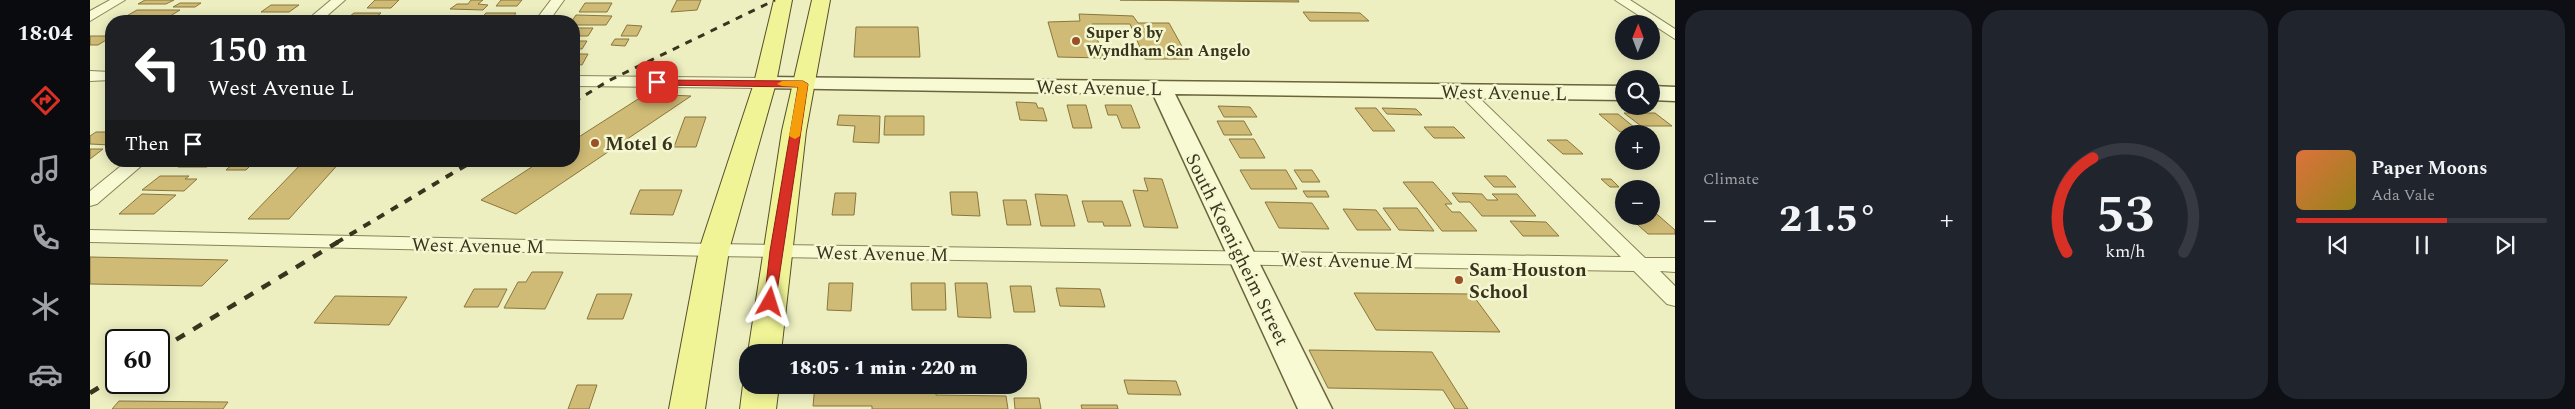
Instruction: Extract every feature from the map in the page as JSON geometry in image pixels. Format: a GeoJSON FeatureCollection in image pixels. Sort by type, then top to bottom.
{"type":"FeatureCollection","features":[{"type":"Feature","properties":{"kind":"main road"},"geometry":{"type":"LineString","coordinates":[[687,409],[714,250],[765,83],[783,0]]}},
{"type":"Feature","properties":{"kind":"main road"},"geometry":{"type":"LineString","coordinates":[[765,344],[776,251],[803,84],[821,0]]}},
{"type":"Feature","properties":{"kind":"main road","name":"West Avenue L"},"geometry":{"type":"LineString","coordinates":[[765,83],[1615,93]]}},
{"type":"Feature","properties":{"kind":"main road","name":"South Koenigheim Street"},"geometry":{"type":"LineString","coordinates":[[1161,88],[1315,409]]}},
{"type":"Feature","properties":{"kind":"main road"},"geometry":{"type":"LineString","coordinates":[[1660,93],[1675,94]]}},
{"type":"Feature","properties":{"kind":"main road"},"geometry":{"type":"LineString","coordinates":[[758,409],[760,394]]}},
{"type":"Feature","properties":{"kind":"street"},"geometry":{"type":"LineString","coordinates":[[90,17],[119,0]]}},
{"type":"Feature","properties":{"kind":"street"},"geometry":{"type":"LineString","coordinates":[[320,15],[339,0]]}},
{"type":"Feature","properties":{"kind":"street"},"geometry":{"type":"LineString","coordinates":[[547,15],[558,0]]}},
{"type":"Feature","properties":{"kind":"street"},"geometry":{"type":"LineString","coordinates":[[1621,0],[1675,34]]}},
{"type":"Feature","properties":{"kind":"street"},"geometry":{"type":"LineString","coordinates":[[90,76],[105,76]]}},
{"type":"Feature","properties":{"kind":"street","name":"West Avenue L"},"geometry":{"type":"LineString","coordinates":[[580,81],[765,83]]}},
{"type":"Feature","properties":{"kind":"street"},"geometry":{"type":"LineString","coordinates":[[1464,91],[1675,299]]}},
{"type":"Feature","properties":{"kind":"street"},"geometry":{"type":"LineString","coordinates":[[90,200],[131,167]]}},
{"type":"Feature","properties":{"kind":"street","name":"West Avenue M"},"geometry":{"type":"LineString","coordinates":[[90,236],[714,250],[1675,265]]}},
{"type":"Feature","properties":{"kind":"building"},"geometry":{"type":"Polygon","coordinates":[[[145,0],[174,0],[166,4],[138,4],[145,0]]]}},
{"type":"Feature","properties":{"kind":"building"},"geometry":{"type":"Polygon","coordinates":[[[375,0],[399,0],[391,8],[367,8],[375,0]]]}},
{"type":"Feature","properties":{"kind":"building"},"geometry":{"type":"Polygon","coordinates":[[[471,0],[483,0],[478,4],[488,5],[483,10],[450,9],[457,4],[468,4],[471,0]]]}},
{"type":"Feature","properties":{"kind":"building"},"geometry":{"type":"Polygon","coordinates":[[[501,0],[522,0],[517,6],[496,6],[501,0]]]}},
{"type":"Feature","properties":{"kind":"building"},"geometry":{"type":"Polygon","coordinates":[[[677,0],[701,0],[697,10],[671,12],[677,0]]]}},
{"type":"Feature","properties":{"kind":"building"},"geometry":{"type":"Polygon","coordinates":[[[1120,0],[1298,0],[1299,2],[1120,0]]]}},
{"type":"Feature","properties":{"kind":"building"},"geometry":{"type":"Polygon","coordinates":[[[180,3],[201,3],[195,7],[173,7],[180,3]]]}},
{"type":"Feature","properties":{"kind":"building"},"geometry":{"type":"Polygon","coordinates":[[[585,3],[612,3],[607,12],[579,12],[585,3]]]}},
{"type":"Feature","properties":{"kind":"building"},"geometry":{"type":"Polygon","coordinates":[[[271,5],[299,5],[289,12],[261,12],[271,5]]]}},
{"type":"Feature","properties":{"kind":"building"},"geometry":{"type":"Polygon","coordinates":[[[137,10],[180,10],[172,15],[128,15],[137,10]]]}},
{"type":"Feature","properties":{"kind":"building"},"geometry":{"type":"Polygon","coordinates":[[[1303,12],[1360,13],[1369,21],[1310,21],[1303,12]]]}},
{"type":"Feature","properties":{"kind":"building"},"geometry":{"type":"Polygon","coordinates":[[[354,13],[381,13],[378,15],[351,15],[354,13]]]}},
{"type":"Feature","properties":{"kind":"building"},"geometry":{"type":"Polygon","coordinates":[[[486,13],[516,13],[514,15],[484,15],[486,13]]]}},
{"type":"Feature","properties":{"kind":"building","name":"Super 8 by Wyndham San Angelo"},"geometry":{"type":"Polygon","coordinates":[[[1079,14],[1133,16],[1138,23],[1169,23],[1189,59],[1145,59],[1130,24],[1092,24],[1104,58],[1058,57],[1048,22],[1080,21],[1079,14]]]}},
{"type":"Feature","properties":{"kind":"building"},"geometry":{"type":"Polygon","coordinates":[[[580,15],[612,16],[606,25],[580,25],[580,15]]]}},
{"type":"Feature","properties":{"kind":"building"},"geometry":{"type":"Polygon","coordinates":[[[627,25],[642,26],[637,36],[621,36],[627,25]]]}},
{"type":"Feature","properties":{"kind":"building"},"geometry":{"type":"Polygon","coordinates":[[[856,27],[918,27],[920,57],[854,57],[856,27]]]}},
{"type":"Feature","properties":{"kind":"building"},"geometry":{"type":"Polygon","coordinates":[[[580,28],[593,28],[588,36],[580,36],[580,28]]]}},
{"type":"Feature","properties":{"kind":"building"},"geometry":{"type":"Polygon","coordinates":[[[90,36],[105,36],[105,41],[98,45],[90,45],[90,36]]]}},
{"type":"Feature","properties":{"kind":"building"},"geometry":{"type":"Polygon","coordinates":[[[615,39],[629,39],[625,46],[611,45],[615,39]]]}},
{"type":"Feature","properties":{"kind":"building"},"geometry":{"type":"Polygon","coordinates":[[[580,41],[587,41],[582,49],[580,49],[580,41]]]}},
{"type":"Feature","properties":{"kind":"building"},"geometry":{"type":"Polygon","coordinates":[[[580,54],[588,54],[582,65],[580,65],[580,54]]]}},
{"type":"Feature","properties":{"kind":"building"},"geometry":{"type":"Polygon","coordinates":[[[646,94],[691,96],[516,214],[481,200],[532,167],[580,167],[580,136],[646,94]]]}},
{"type":"Feature","properties":{"kind":"building"},"geometry":{"type":"Polygon","coordinates":[[[1016,102],[1036,103],[1038,108],[1043,108],[1047,121],[1020,120],[1016,102]]]}},
{"type":"Feature","properties":{"kind":"building"},"geometry":{"type":"Polygon","coordinates":[[[1067,105],[1086,105],[1092,128],[1073,128],[1067,105]]]}},
{"type":"Feature","properties":{"kind":"building"},"geometry":{"type":"Polygon","coordinates":[[[1105,105],[1131,105],[1140,128],[1122,128],[1117,115],[1108,115],[1105,105]]]}},
{"type":"Feature","properties":{"kind":"building"},"geometry":{"type":"Polygon","coordinates":[[[1218,106],[1250,107],[1257,117],[1224,117],[1218,106]]]}},
{"type":"Feature","properties":{"kind":"building"},"geometry":{"type":"Polygon","coordinates":[[[1355,108],[1376,108],[1395,131],[1373,131],[1355,108]]]}},
{"type":"Feature","properties":{"kind":"building"},"geometry":{"type":"Polygon","coordinates":[[[1382,108],[1416,109],[1422,115],[1387,114],[1382,108]]]}},
{"type":"Feature","properties":{"kind":"building"},"geometry":{"type":"Polygon","coordinates":[[[1599,114],[1619,115],[1631,125],[1615,125],[1615,128],[1599,114]]]}},
{"type":"Feature","properties":{"kind":"building"},"geometry":{"type":"Polygon","coordinates":[[[839,115],[880,116],[879,143],[853,142],[855,126],[837,125],[839,115]]]}},
{"type":"Feature","properties":{"kind":"building"},"geometry":{"type":"Polygon","coordinates":[[[1627,115],[1658,115],[1672,126],[1660,125],[1640,125],[1627,115]]]}},
{"type":"Feature","properties":{"kind":"building"},"geometry":{"type":"Polygon","coordinates":[[[885,116],[924,116],[924,135],[884,135],[885,116]]]}},
{"type":"Feature","properties":{"kind":"building"},"geometry":{"type":"Polygon","coordinates":[[[685,117],[706,117],[696,147],[674,147],[685,117]]]}},
{"type":"Feature","properties":{"kind":"building"},"geometry":{"type":"Polygon","coordinates":[[[1217,121],[1244,121],[1252,135],[1224,135],[1217,121]]]}},
{"type":"Feature","properties":{"kind":"building"},"geometry":{"type":"Polygon","coordinates":[[[1424,127],[1454,127],[1465,138],[1434,138],[1424,127]]]}},
{"type":"Feature","properties":{"kind":"building"},"geometry":{"type":"Polygon","coordinates":[[[96,132],[105,132],[105,145],[90,144],[90,136],[96,132]]]}},
{"type":"Feature","properties":{"kind":"building"},"geometry":{"type":"Polygon","coordinates":[[[1229,139],[1254,139],[1265,158],[1240,158],[1229,139]]]}},
{"type":"Feature","properties":{"kind":"building"},"geometry":{"type":"Polygon","coordinates":[[[1547,140],[1567,140],[1583,154],[1563,154],[1547,140]]]}},
{"type":"Feature","properties":{"kind":"building"},"geometry":{"type":"Polygon","coordinates":[[[90,149],[103,149],[90,159],[90,149]]]}},
{"type":"Feature","properties":{"kind":"building"},"geometry":{"type":"Polygon","coordinates":[[[229,167],[249,167],[246,170],[226,170],[229,167]]]}},
{"type":"Feature","properties":{"kind":"building"},"geometry":{"type":"Polygon","coordinates":[[[298,167],[336,167],[289,219],[248,219],[298,167]]]}},
{"type":"Feature","properties":{"kind":"building"},"geometry":{"type":"Polygon","coordinates":[[[1240,170],[1286,170],[1297,189],[1251,189],[1240,170]]]}},
{"type":"Feature","properties":{"kind":"building"},"geometry":{"type":"Polygon","coordinates":[[[1294,170],[1312,170],[1320,182],[1302,182],[1294,170]]]}},
{"type":"Feature","properties":{"kind":"building"},"geometry":{"type":"Polygon","coordinates":[[[160,176],[189,176],[185,179],[197,179],[184,191],[142,190],[160,176]]]}},
{"type":"Feature","properties":{"kind":"building"},"geometry":{"type":"Polygon","coordinates":[[[1484,176],[1506,176],[1516,187],[1494,187],[1484,176]]]}},
{"type":"Feature","properties":{"kind":"building"},"geometry":{"type":"Polygon","coordinates":[[[1144,178],[1162,179],[1178,228],[1144,227],[1133,190],[1148,191],[1144,178]]]}},
{"type":"Feature","properties":{"kind":"building"},"geometry":{"type":"Polygon","coordinates":[[[1601,179],[1611,179],[1615,183],[1615,187],[1610,187],[1601,179]]]}},
{"type":"Feature","properties":{"kind":"building"},"geometry":{"type":"Polygon","coordinates":[[[1403,182],[1433,182],[1452,204],[1445,204],[1452,212],[1460,212],[1477,231],[1442,231],[1403,182]]]}},
{"type":"Feature","properties":{"kind":"building"},"geometry":{"type":"Polygon","coordinates":[[[640,190],[682,190],[673,215],[630,214],[640,190]]]}},
{"type":"Feature","properties":{"kind":"building"},"geometry":{"type":"Polygon","coordinates":[[[1303,191],[1326,191],[1329,197],[1307,197],[1303,191]]]}},
{"type":"Feature","properties":{"kind":"building"},"geometry":{"type":"Polygon","coordinates":[[[950,192],[977,192],[980,216],[952,215],[950,192]]]}},
{"type":"Feature","properties":{"kind":"building"},"geometry":{"type":"Polygon","coordinates":[[[835,193],[856,193],[854,215],[832,215],[835,193]]]}},
{"type":"Feature","properties":{"kind":"building"},"geometry":{"type":"Polygon","coordinates":[[[1452,193],[1482,194],[1487,200],[1498,200],[1492,194],[1517,194],[1536,216],[1482,216],[1470,202],[1459,202],[1452,193]]]}},
{"type":"Feature","properties":{"kind":"building"},"geometry":{"type":"Polygon","coordinates":[[[142,194],[176,195],[154,214],[119,214],[142,194]]]}},
{"type":"Feature","properties":{"kind":"building"},"geometry":{"type":"Polygon","coordinates":[[[1035,194],[1067,195],[1075,226],[1041,226],[1035,194]]]}},
{"type":"Feature","properties":{"kind":"building"},"geometry":{"type":"Polygon","coordinates":[[[1003,200],[1026,200],[1031,225],[1007,225],[1003,200]]]}},
{"type":"Feature","properties":{"kind":"building"},"geometry":{"type":"Polygon","coordinates":[[[1082,201],[1122,201],[1131,226],[1104,226],[1103,222],[1088,222],[1082,201]]]}},
{"type":"Feature","properties":{"kind":"building"},"geometry":{"type":"Polygon","coordinates":[[[1265,202],[1312,203],[1329,229],[1279,228],[1265,202]]]}},
{"type":"Feature","properties":{"kind":"building"},"geometry":{"type":"Polygon","coordinates":[[[1383,208],[1417,208],[1434,231],[1399,230],[1383,208]]]}},
{"type":"Feature","properties":{"kind":"building"},"geometry":{"type":"Polygon","coordinates":[[[1343,209],[1376,210],[1391,230],[1357,230],[1343,209]]]}},
{"type":"Feature","properties":{"kind":"building"},"geometry":{"type":"Polygon","coordinates":[[[1660,217],[1675,230],[1675,234],[1648,234],[1638,225],[1660,225],[1660,217]]]}},
{"type":"Feature","properties":{"kind":"building"},"geometry":{"type":"Polygon","coordinates":[[[1510,221],[1546,222],[1559,236],[1523,236],[1510,221]]]}},
{"type":"Feature","properties":{"kind":"building"},"geometry":{"type":"Polygon","coordinates":[[[90,257],[228,260],[202,286],[90,284],[90,257]]]}},
{"type":"Feature","properties":{"kind":"building"},"geometry":{"type":"Polygon","coordinates":[[[532,272],[563,272],[545,309],[504,308],[518,282],[526,282],[532,272]]]}},
{"type":"Feature","properties":{"kind":"building"},"geometry":{"type":"Polygon","coordinates":[[[829,283],[853,283],[851,311],[827,310],[829,283]]]}},
{"type":"Feature","properties":{"kind":"building"},"geometry":{"type":"Polygon","coordinates":[[[911,283],[945,283],[946,310],[912,310],[911,283]]]}},
{"type":"Feature","properties":{"kind":"building"},"geometry":{"type":"Polygon","coordinates":[[[955,283],[987,283],[991,318],[958,317],[955,283]]]}},
{"type":"Feature","properties":{"kind":"building"},"geometry":{"type":"Polygon","coordinates":[[[1010,286],[1031,286],[1035,312],[1014,312],[1010,286]]]}},
{"type":"Feature","properties":{"kind":"building"},"geometry":{"type":"Polygon","coordinates":[[[1056,288],[1100,289],[1105,307],[1060,306],[1056,288]]]}},
{"type":"Feature","properties":{"kind":"building"},"geometry":{"type":"Polygon","coordinates":[[[474,289],[507,289],[498,307],[464,307],[474,289]]]}},
{"type":"Feature","properties":{"kind":"building"},"geometry":{"type":"Polygon","coordinates":[[[1354,293],[1472,294],[1500,332],[1376,330],[1354,293]]]}},
{"type":"Feature","properties":{"kind":"building"},"geometry":{"type":"Polygon","coordinates":[[[597,294],[632,294],[623,319],[587,319],[597,294]]]}},
{"type":"Feature","properties":{"kind":"building"},"geometry":{"type":"Polygon","coordinates":[[[335,296],[407,297],[389,325],[314,323],[335,296]]]}},
{"type":"Feature","properties":{"kind":"building"},"geometry":{"type":"Polygon","coordinates":[[[1309,350],[1432,352],[1468,409],[1455,409],[1443,390],[1328,388],[1309,350]]]}},
{"type":"Feature","properties":{"kind":"building"},"geometry":{"type":"Polygon","coordinates":[[[1124,380],[1176,381],[1181,395],[1128,394],[1124,380]]]}},
{"type":"Feature","properties":{"kind":"building"},"geometry":{"type":"Polygon","coordinates":[[[577,385],[597,385],[589,409],[568,409],[577,385]]]}},
{"type":"Feature","properties":{"kind":"building"},"geometry":{"type":"Polygon","coordinates":[[[814,394],[936,394],[1006,396],[1008,409],[872,409],[872,406],[813,406],[814,394]]]}},
{"type":"Feature","properties":{"kind":"building"},"geometry":{"type":"Polygon","coordinates":[[[1014,398],[1039,398],[1041,409],[1015,409],[1014,398]]]}},
{"type":"Feature","properties":{"kind":"building"},"geometry":{"type":"Polygon","coordinates":[[[119,401],[228,402],[223,409],[112,409],[119,401]]]}},
{"type":"Feature","properties":{"kind":"building"},"geometry":{"type":"Polygon","coordinates":[[[1081,405],[1117,405],[1118,409],[1082,409],[1081,405]]]}},
{"type":"Feature","properties":{"kind":"railway"},"geometry":{"type":"LineString","coordinates":[[580,98],[608,81],[775,0]]}},
{"type":"Feature","properties":{"kind":"railway"},"geometry":{"type":"LineString","coordinates":[[336,243],[463,167]]}},
{"type":"Feature","properties":{"kind":"railway"},"geometry":{"type":"LineString","coordinates":[[170,343],[338,242]]}},
{"type":"Feature","properties":{"kind":"railway"},"geometry":{"type":"LineString","coordinates":[[90,393],[105,384]]}},
{"type":"Feature","properties":{"kind":"slow traffic"},"geometry":{"type":"LineString","coordinates":[[782,84],[803,84],[795,136]]}},
{"type":"Feature","properties":{"kind":"place","name":"Super 8 by Wyndham San Angelo"},"geometry":{"type":"Point","coordinates":[1076,41]}},
{"type":"Feature","properties":{"kind":"place","name":"Motel 6"},"geometry":{"type":"Point","coordinates":[595,143]}},
{"type":"Feature","properties":{"kind":"place","name":"Sam Houston School"},"geometry":{"type":"Point","coordinates":[1459,280]}},
{"type":"Feature","properties":{"kind":"route"},"geometry":{"type":"LineString","coordinates":[[657,82],[803,84],[776,251],[770,302]]}}]}
